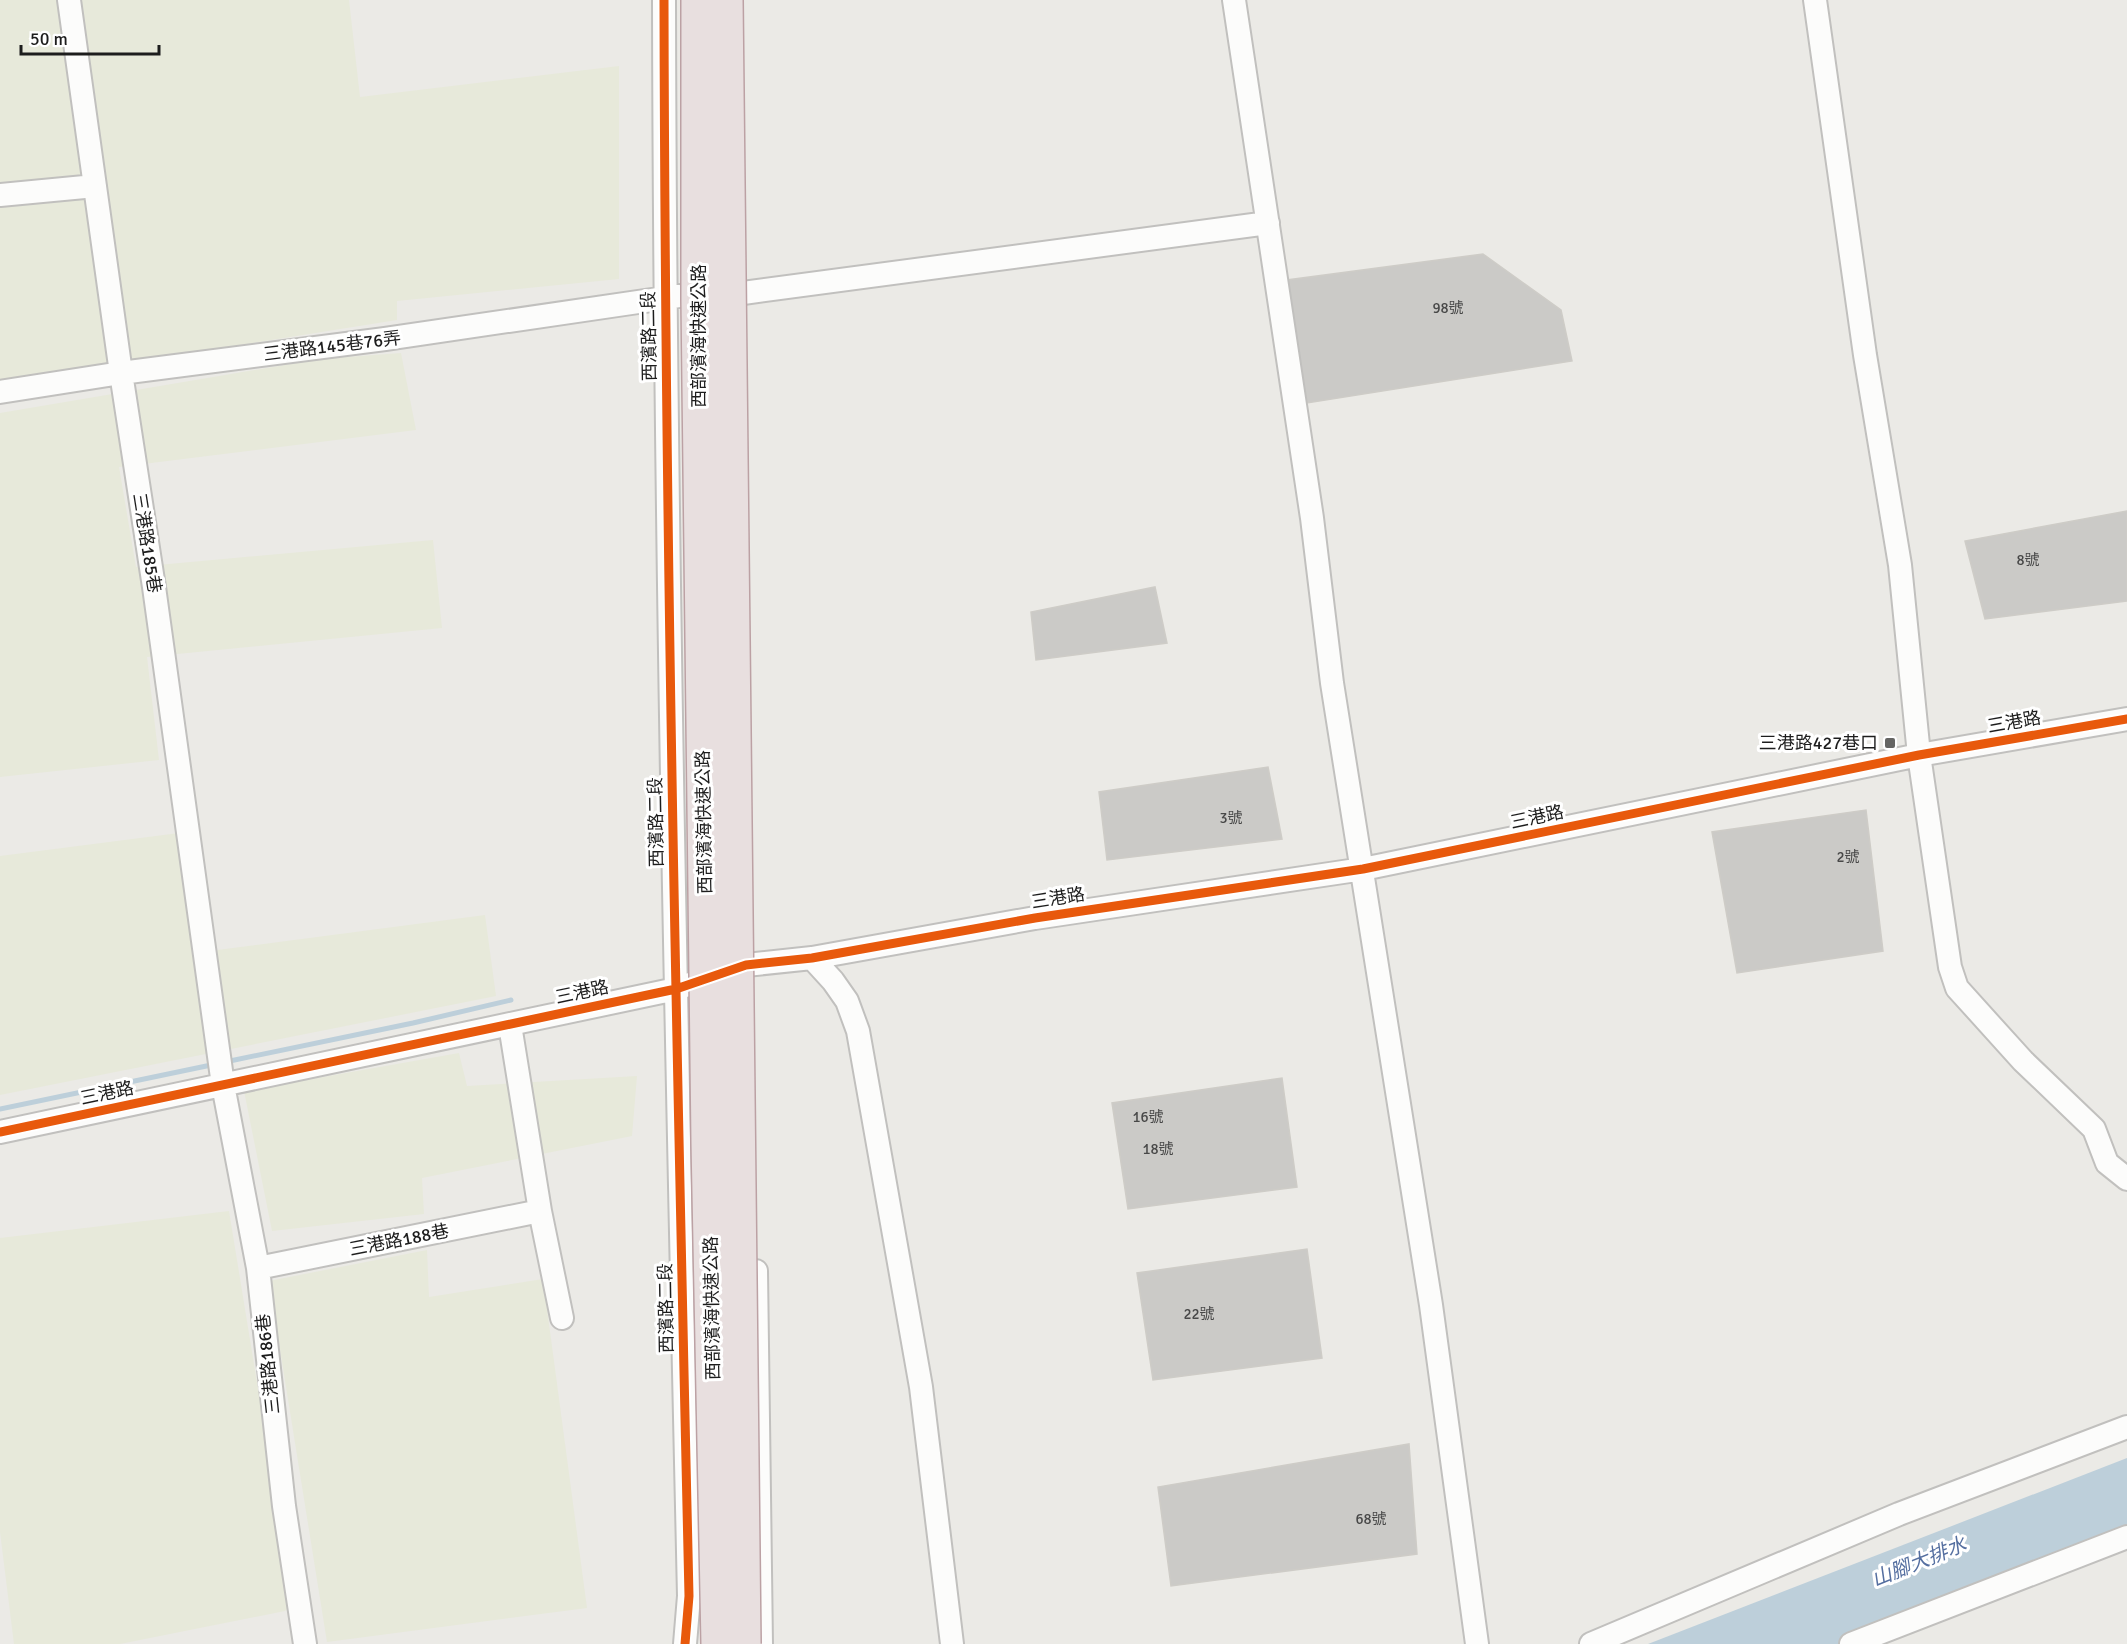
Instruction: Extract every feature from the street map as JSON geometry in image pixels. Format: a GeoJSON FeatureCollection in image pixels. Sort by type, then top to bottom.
{"type":"FeatureCollection","features":[{"type":"Feature","properties":{"kind":"highway","name":"西部濱海快速公路"},"geometry":{"type":"LineString","coordinates":[[698,0],[698,300],[708,1142],[718,1644]]}},
{"type":"Feature","properties":{"kind":"highway","name":"西部濱海快速公路"},"geometry":{"type":"LineString","coordinates":[[726,0],[744,1644]]}},
{"type":"Feature","properties":{"kind":"street","name":"三港路185巷"},"geometry":{"type":"LineString","coordinates":[[69,0],[223,1085]]}},
{"type":"Feature","properties":{"kind":"street","name":"西濱路二段"},"geometry":{"type":"LineString","coordinates":[[664,0],[665,297],[676,989],[689,1584],[685,1644]]}},
{"type":"Feature","properties":{"kind":"street"},"geometry":{"type":"LineString","coordinates":[[742,0],[748,717],[746,964],[758,1364],[761,1644]]}},
{"type":"Feature","properties":{"kind":"street"},"geometry":{"type":"LineString","coordinates":[[1234,0],[1312,518],[1332,683],[1431,1305],[1477,1644]]}},
{"type":"Feature","properties":{"kind":"street"},"geometry":{"type":"LineString","coordinates":[[1815,0],[1863,344],[1900,565],[1919,755],[1950,968],[1957,988],[2023,1061],[2094,1129],[2107,1163],[2127,1179]]}},
{"type":"Feature","properties":{"kind":"street"},"geometry":{"type":"LineString","coordinates":[[0,195],[95,186]]}},
{"type":"Feature","properties":{"kind":"street","name":"三港路145巷76弄"},"geometry":{"type":"LineString","coordinates":[[0,392],[121,373],[385,339],[665,297],[743,293],[1268,223]]}},
{"type":"Feature","properties":{"kind":"street","name":"三港路"},"geometry":{"type":"LineString","coordinates":[[0,1132],[676,989],[746,964],[812,958],[1035,918],[1363,869],[1919,755],[2127,719]]}},
{"type":"Feature","properties":{"kind":"street"},"geometry":{"type":"LineString","coordinates":[[812,958],[847,1001],[858,1031],[921,1387],[952,1644]]}},
{"type":"Feature","properties":{"kind":"street"},"geometry":{"type":"LineString","coordinates":[[510,1025],[540,1211],[562,1318]]}},
{"type":"Feature","properties":{"kind":"street","name":"三港路186巷"},"geometry":{"type":"LineString","coordinates":[[223,1085],[258,1268],[284,1506],[305,1644]]}},
{"type":"Feature","properties":{"kind":"street","name":"三港路188巷"},"geometry":{"type":"LineString","coordinates":[[258,1268],[540,1211]]}},
{"type":"Feature","properties":{"kind":"street"},"geometry":{"type":"LineString","coordinates":[[1591,1644],[1899,1514],[2127,1427]]}},
{"type":"Feature","properties":{"kind":"street"},"geometry":{"type":"LineString","coordinates":[[1851,1644],[2127,1537]]}},
{"type":"Feature","properties":{"kind":"shaded area"},"geometry":{"type":"Polygon","coordinates":[[[0,0],[349,0],[360,97],[619,66],[619,279],[397,301],[397,320],[0,383],[0,0]]]}},
{"type":"Feature","properties":{"kind":"shaded area"},"geometry":{"type":"Polygon","coordinates":[[[401,353],[416,430],[119,467],[136,567],[433,540],[442,628],[147,657],[159,760],[0,777],[0,413],[320,359],[401,353]]]}},
{"type":"Feature","properties":{"kind":"shaded area"},"geometry":{"type":"Polygon","coordinates":[[[179,833],[194,953],[485,915],[496,996],[0,1095],[0,856],[179,833]]]}},
{"type":"Feature","properties":{"kind":"shaded area"},"geometry":{"type":"Polygon","coordinates":[[[459,1053],[467,1086],[637,1076],[632,1136],[422,1178],[424,1214],[272,1231],[244,1091],[459,1053]]]}},
{"type":"Feature","properties":{"kind":"shaded area"},"geometry":{"type":"Polygon","coordinates":[[[229,1211],[293,1603],[285,1611],[120,1644],[14,1644],[0,1532],[0,1238],[229,1211]]]}},
{"type":"Feature","properties":{"kind":"shaded area"},"geometry":{"type":"Polygon","coordinates":[[[427,1250],[429,1297],[543,1279],[587,1608],[327,1642],[269,1281],[427,1250]]]}},
{"type":"Feature","properties":{"kind":"water","name":"山腳大排水"},"geometry":{"type":"Polygon","coordinates":[[[2127,1458],[2127,1535],[1845,1644],[1648,1644],[2127,1458]]]}},
{"type":"Feature","properties":{"kind":"building"},"geometry":{"type":"Polygon","coordinates":[[[1483,254],[1561,310],[1572,361],[1307,403],[1287,280],[1483,254]]]}},
{"type":"Feature","properties":{"kind":"building"},"geometry":{"type":"Polygon","coordinates":[[[2127,511],[2127,601],[1985,619],[1965,541],[2127,511]]]}},
{"type":"Feature","properties":{"kind":"building"},"geometry":{"type":"Polygon","coordinates":[[[1155,587],[1167,643],[1036,660],[1031,612],[1155,587]]]}},
{"type":"Feature","properties":{"kind":"building"},"geometry":{"type":"Polygon","coordinates":[[[1268,767],[1282,839],[1107,860],[1099,792],[1268,767]]]}},
{"type":"Feature","properties":{"kind":"building"},"geometry":{"type":"Polygon","coordinates":[[[1866,810],[1883,951],[1737,973],[1712,832],[1866,810]]]}},
{"type":"Feature","properties":{"kind":"building"},"geometry":{"type":"Polygon","coordinates":[[[1282,1078],[1297,1187],[1128,1209],[1112,1103],[1282,1078]]]}},
{"type":"Feature","properties":{"kind":"building"},"geometry":{"type":"Polygon","coordinates":[[[1307,1249],[1322,1358],[1153,1380],[1137,1273],[1307,1249]]]}},
{"type":"Feature","properties":{"kind":"building"},"geometry":{"type":"Polygon","coordinates":[[[1409,1444],[1417,1554],[1171,1586],[1158,1487],[1409,1444]]]}},
{"type":"Feature","properties":{"kind":"waterway"},"geometry":{"type":"LineString","coordinates":[[225,1062],[511,1000]]}},
{"type":"Feature","properties":{"kind":"waterway"},"geometry":{"type":"LineString","coordinates":[[0,1109],[216,1064]]}},
{"type":"Feature","properties":{"kind":"cycle path"},"geometry":{"type":"LineString","coordinates":[[664,0],[669,598],[689,1596],[685,1644]]}},
{"type":"Feature","properties":{"kind":"cycle path"},"geometry":{"type":"LineString","coordinates":[[0,1132],[676,989],[746,965],[812,958],[1035,918],[1363,869],[1919,755],[2127,719]]}},
{"type":"Feature","properties":{"kind":"place","name":"三港路427巷口"},"geometry":{"type":"Point","coordinates":[1890,743]}}]}
